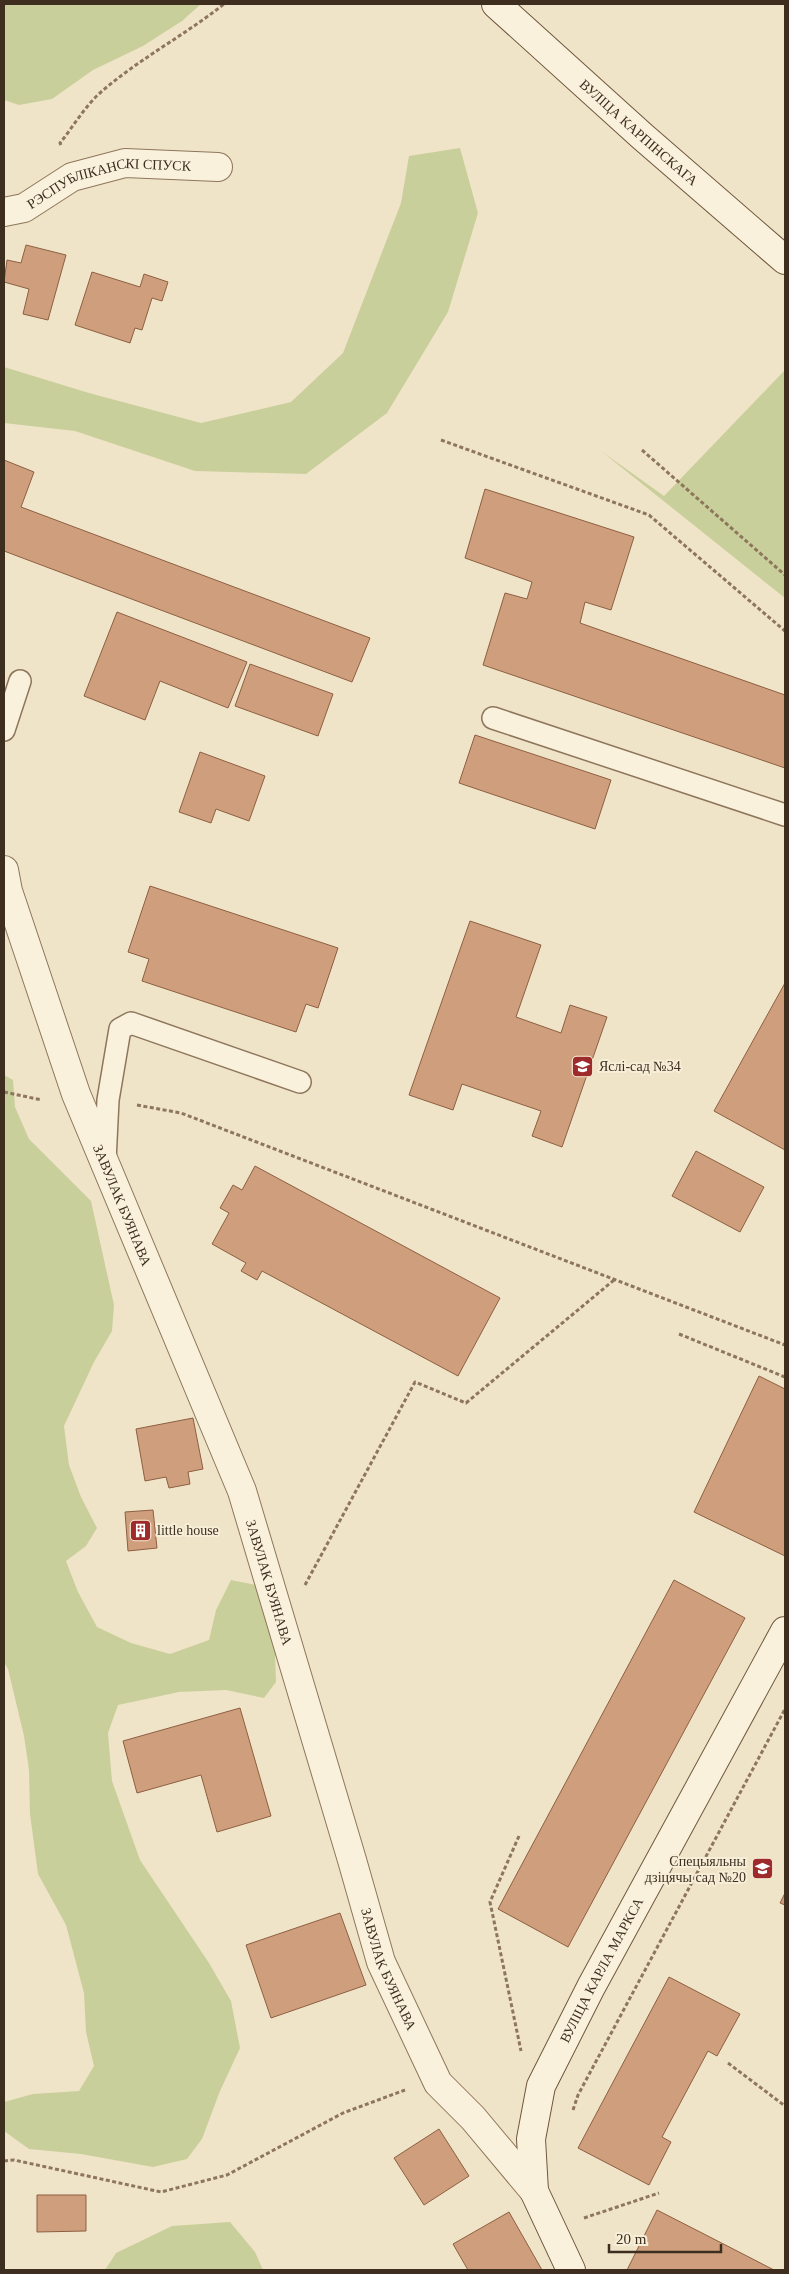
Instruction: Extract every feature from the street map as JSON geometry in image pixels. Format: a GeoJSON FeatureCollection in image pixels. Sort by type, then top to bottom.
{"type":"FeatureCollection","features":[{"type":"Feature","properties":{"kind":"street","name":"ВУЛІЦА КАРПІНСКАГА"},"geometry":{"type":"LineString","coordinates":[[496,4],[642,136],[785,260]]}},
{"type":"Feature","properties":{"kind":"street","name":"РЭСПУБЛІКАНСКІ СПУСК"},"geometry":{"type":"LineString","coordinates":[[4,212],[24,208],[72,177],[125,163],[218,167]]}},
{"type":"Feature","properties":{"kind":"street","name":"ЗАВУЛАК БУЯНАВА"},"geometry":{"type":"LineString","coordinates":[[4,870],[8,891],[76,1094],[242,1492],[283,1625],[381,1962],[438,2083],[473,2118],[534,2192],[571,2270]]}},
{"type":"Feature","properties":{"kind":"street","name":"ВУЛІЦА КАРЛА МАРКСА"},"geometry":{"type":"LineString","coordinates":[[534,2192],[531,2139],[542,2086],[591,1987],[785,1631]]}},
{"type":"Feature","properties":{"kind":"lane"},"geometry":{"type":"LineString","coordinates":[[4,730],[20,681]]}},
{"type":"Feature","properties":{"kind":"lane"},"geometry":{"type":"LineString","coordinates":[[493,718],[785,815]]}},
{"type":"Feature","properties":{"kind":"lane"},"geometry":{"type":"LineString","coordinates":[[105,1163],[108,1100],[120,1029],[131,1023],[300,1082]]}},
{"type":"Feature","properties":{"kind":"path"},"geometry":{"type":"LineString","coordinates":[[72,177],[60,143],[100,93],[136,65],[207,18],[224,4]]}},
{"type":"Feature","properties":{"kind":"path"},"geometry":{"type":"LineString","coordinates":[[440,440],[649,515],[785,631]]}},
{"type":"Feature","properties":{"kind":"path"},"geometry":{"type":"LineString","coordinates":[[642,450],[785,575]]}},
{"type":"Feature","properties":{"kind":"path"},"geometry":{"type":"LineString","coordinates":[[108,1100],[180,1113],[785,1345]]}},
{"type":"Feature","properties":{"kind":"path"},"geometry":{"type":"LineString","coordinates":[[283,1625],[415,1382],[466,1403],[615,1280]]}},
{"type":"Feature","properties":{"kind":"path"},"geometry":{"type":"LineString","coordinates":[[679,1334],[785,1377]]}},
{"type":"Feature","properties":{"kind":"path"},"geometry":{"type":"LineString","coordinates":[[520,1836],[490,1902],[523,2060],[542,2086],[572,2111],[578,2094],[785,1709]]}},
{"type":"Feature","properties":{"kind":"path"},"geometry":{"type":"LineString","coordinates":[[728,2063],[785,2106]]}},
{"type":"Feature","properties":{"kind":"path"},"geometry":{"type":"LineString","coordinates":[[4,2161],[14,2160],[161,2192],[227,2175],[343,2113],[403,2091]]}},
{"type":"Feature","properties":{"kind":"path"},"geometry":{"type":"LineString","coordinates":[[579,2219],[659,2193]]}},
{"type":"Feature","properties":{"kind":"green space"},"geometry":{"type":"Polygon","coordinates":[[[4,4],[201,4],[182,21],[143,46],[93,70],[52,99],[19,105],[4,100],[4,4]]]}},
{"type":"Feature","properties":{"kind":"green space"},"geometry":{"type":"Polygon","coordinates":[[[460,148],[478,213],[448,312],[387,413],[306,474],[195,471],[75,431],[4,423],[4,367],[89,393],[201,423],[291,402],[343,353],[401,203],[409,156],[460,148]]]}},
{"type":"Feature","properties":{"kind":"green space"},"geometry":{"type":"Polygon","coordinates":[[[785,370],[785,598],[601,451],[664,496],[785,370]]]}},
{"type":"Feature","properties":{"kind":"green space"},"geometry":{"type":"Polygon","coordinates":[[[4,1075],[13,1080],[15,1107],[29,1139],[91,1201],[114,1305],[112,1331],[94,1362],[64,1426],[69,1465],[81,1497],[97,1528],[86,1546],[66,1561],[78,1592],[97,1627],[131,1643],[170,1654],[209,1640],[216,1610],[231,1580],[256,1585],[270,1619],[275,1653],[276,1682],[264,1698],[226,1690],[179,1692],[118,1705],[108,1733],[112,1781],[140,1860],[209,1963],[231,2001],[240,2048],[220,2091],[202,2139],[187,2159],[153,2167],[81,2154],[29,2149],[4,2131],[4,2102],[33,2094],[79,2091],[94,2066],[86,2032],[84,1993],[66,1925],[38,1874],[30,1814],[29,1770],[24,1736],[8,1669],[4,1662],[4,1075]]]}},
{"type":"Feature","properties":{"kind":"green space"},"geometry":{"type":"Polygon","coordinates":[[[230,2222],[255,2252],[263,2270],[105,2270],[116,2253],[172,2226],[230,2222]]]}},
{"type":"Feature","properties":{"kind":"building"},"geometry":{"type":"Polygon","coordinates":[[[26,245],[66,255],[48,320],[23,314],[29,289],[4,282],[7,260],[21,263],[26,245]]]}},
{"type":"Feature","properties":{"kind":"building"},"geometry":{"type":"Polygon","coordinates":[[[92,272],[140,287],[144,274],[168,282],[162,301],[152,298],[142,330],[135,328],[130,343],[75,325],[92,272]]]}},
{"type":"Feature","properties":{"kind":"building"},"geometry":{"type":"Polygon","coordinates":[[[4,460],[34,472],[21,507],[370,638],[352,682],[4,551],[4,460]]]}},
{"type":"Feature","properties":{"kind":"building"},"geometry":{"type":"Polygon","coordinates":[[[485,489],[634,537],[611,610],[585,602],[580,623],[785,695],[785,768],[483,665],[505,593],[527,599],[532,582],[465,558],[485,489]]]}},
{"type":"Feature","properties":{"kind":"building"},"geometry":{"type":"Polygon","coordinates":[[[117,612],[247,662],[228,708],[160,681],[145,720],[84,696],[117,612]]]}},
{"type":"Feature","properties":{"kind":"building"},"geometry":{"type":"Polygon","coordinates":[[[250,664],[333,694],[318,736],[235,706],[250,664]]]}},
{"type":"Feature","properties":{"kind":"building"},"geometry":{"type":"Polygon","coordinates":[[[475,735],[611,780],[595,829],[459,783],[475,735]]]}},
{"type":"Feature","properties":{"kind":"building"},"geometry":{"type":"Polygon","coordinates":[[[200,752],[265,776],[249,821],[216,809],[211,823],[179,812],[200,752]]]}},
{"type":"Feature","properties":{"kind":"building"},"geometry":{"type":"Polygon","coordinates":[[[150,886],[338,948],[318,1008],[306,1004],[296,1032],[142,981],[149,959],[128,952],[150,886]]]}},
{"type":"Feature","properties":{"kind":"building"},"geometry":{"type":"Polygon","coordinates":[[[470,921],[541,945],[516,1017],[561,1033],[570,1005],[607,1017],[562,1147],[532,1136],[541,1111],[462,1084],[453,1110],[409,1095],[470,921]]]}},
{"type":"Feature","properties":{"kind":"building"},"geometry":{"type":"Polygon","coordinates":[[[785,983],[785,1150],[714,1111],[785,983]]]}},
{"type":"Feature","properties":{"kind":"building"},"geometry":{"type":"Polygon","coordinates":[[[696,1151],[764,1187],[740,1232],[672,1196],[696,1151]]]}},
{"type":"Feature","properties":{"kind":"building"},"geometry":{"type":"Polygon","coordinates":[[[255,1166],[500,1298],[458,1376],[262,1271],[257,1280],[241,1271],[246,1263],[212,1244],[229,1213],[220,1208],[233,1185],[242,1190],[255,1166]]]}},
{"type":"Feature","properties":{"kind":"building"},"geometry":{"type":"Polygon","coordinates":[[[759,1376],[785,1389],[785,1556],[694,1512],[759,1376]]]}},
{"type":"Feature","properties":{"kind":"building"},"geometry":{"type":"Polygon","coordinates":[[[193,1418],[203,1469],[188,1472],[190,1484],[169,1488],[166,1477],[145,1481],[136,1429],[193,1418]]]}},
{"type":"Feature","properties":{"kind":"building","name":"little house"},"geometry":{"type":"Polygon","coordinates":[[[153,1510],[157,1548],[128,1551],[125,1512],[153,1510]]]}},
{"type":"Feature","properties":{"kind":"building"},"geometry":{"type":"Polygon","coordinates":[[[674,1580],[745,1618],[568,1947],[498,1909],[674,1580]]]}},
{"type":"Feature","properties":{"kind":"building"},"geometry":{"type":"Polygon","coordinates":[[[240,1708],[271,1816],[217,1832],[201,1775],[137,1793],[123,1741],[240,1708]]]}},
{"type":"Feature","properties":{"kind":"building"},"geometry":{"type":"Polygon","coordinates":[[[785,1893],[785,1905],[780,1903],[785,1893]]]}},
{"type":"Feature","properties":{"kind":"building"},"geometry":{"type":"Polygon","coordinates":[[[340,1913],[366,1985],[271,2018],[246,1945],[340,1913]]]}},
{"type":"Feature","properties":{"kind":"building"},"geometry":{"type":"Polygon","coordinates":[[[669,1977],[740,2014],[717,2056],[708,2051],[662,2137],[671,2142],[649,2185],[578,2148],[669,1977]]]}},
{"type":"Feature","properties":{"kind":"building"},"geometry":{"type":"Polygon","coordinates":[[[439,2129],[469,2176],[424,2205],[394,2158],[439,2129]]]}},
{"type":"Feature","properties":{"kind":"building"},"geometry":{"type":"Polygon","coordinates":[[[37,2195],[86,2195],[86,2231],[37,2232],[37,2195]]]}},
{"type":"Feature","properties":{"kind":"building"},"geometry":{"type":"Polygon","coordinates":[[[657,2210],[704,2234],[774,2270],[627,2270],[657,2210]]]}},
{"type":"Feature","properties":{"kind":"building"},"geometry":{"type":"Polygon","coordinates":[[[509,2212],[542,2270],[468,2270],[453,2244],[509,2212]]]}},
{"type":"Feature","properties":{"kind":"place","name":"Яслі-сад №34"},"geometry":{"type":"Point","coordinates":[583,1066]}},
{"type":"Feature","properties":{"kind":"place","name":"little house"},"geometry":{"type":"Point","coordinates":[141,1530]}},
{"type":"Feature","properties":{"kind":"place","name":"Спецыяльны дзіцячы сад №20"},"geometry":{"type":"Point","coordinates":[762,1869]}}]}
